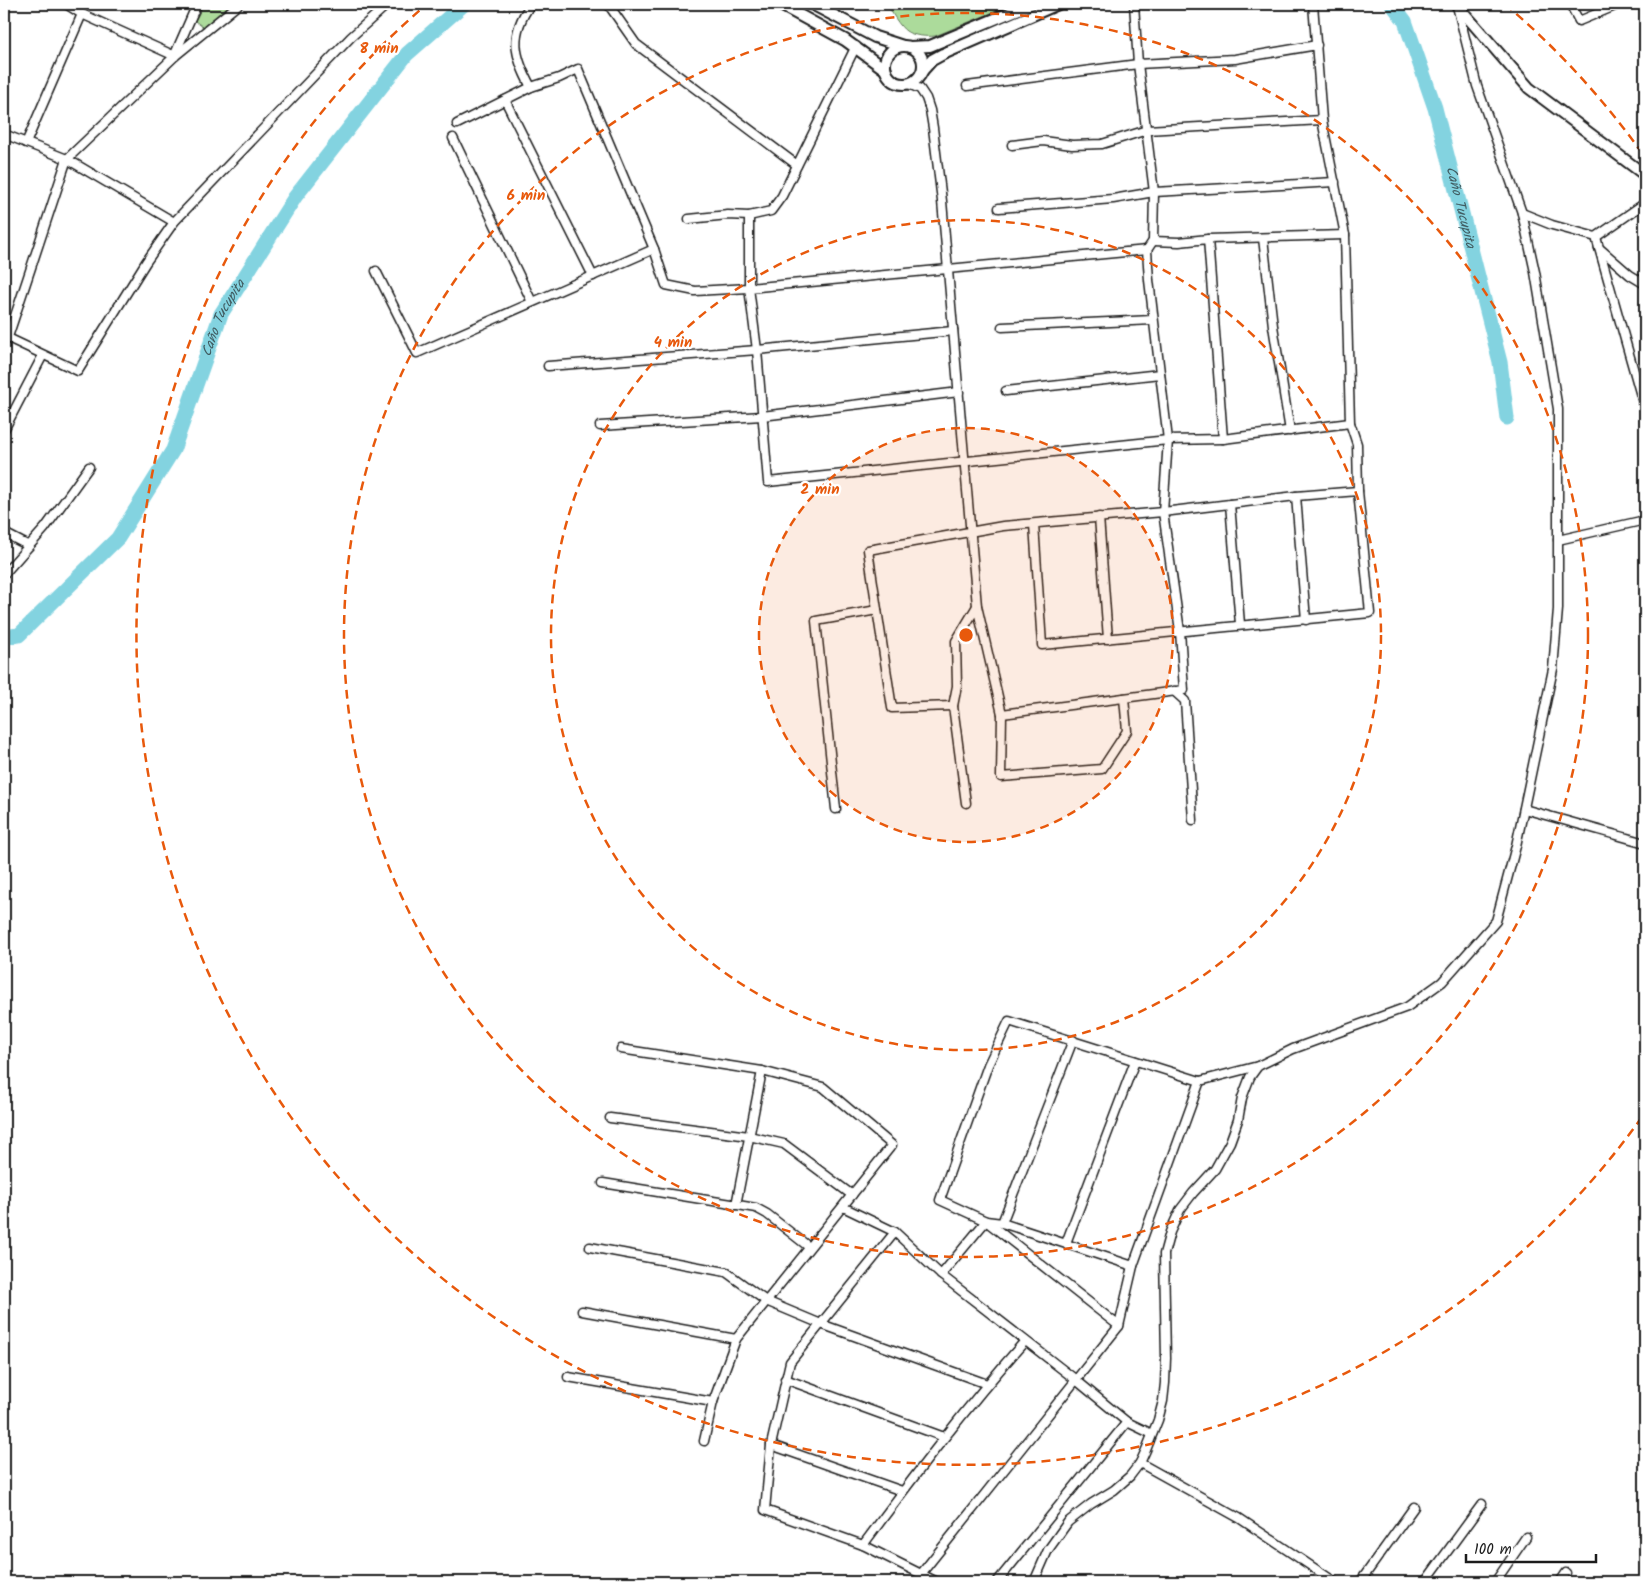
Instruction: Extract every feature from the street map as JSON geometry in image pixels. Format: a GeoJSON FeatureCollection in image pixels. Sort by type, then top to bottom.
{"type":"FeatureCollection","features":[{"type":"Feature","properties":{"kind":"street"},"geometry":{"type":"LineString","coordinates":[[66,4],[82,14],[175,56]]}},
{"type":"Feature","properties":{"kind":"street"},"geometry":{"type":"LineString","coordinates":[[175,56],[197,4]]}},
{"type":"Feature","properties":{"kind":"street"},"geometry":{"type":"LineString","coordinates":[[239,4],[175,56],[67,159],[6,336],[78,371],[146,262],[174,222],[351,37],[388,4]]}},
{"type":"Feature","properties":{"kind":"street"},"geometry":{"type":"LineString","coordinates":[[531,4],[518,26],[515,40],[520,68],[531,87]]}},
{"type":"Feature","properties":{"kind":"street"},"geometry":{"type":"LineString","coordinates":[[608,4],[636,44],[797,165]]}},
{"type":"Feature","properties":{"kind":"street"},"geometry":{"type":"LineString","coordinates":[[779,4],[856,46],[886,70],[890,78],[896,82],[909,84],[920,89],[930,110],[942,201],[977,606],[1002,714],[1001,777],[1102,769],[1127,731],[1124,698]]}},
{"type":"Feature","properties":{"kind":"street"},"geometry":{"type":"LineString","coordinates":[[812,4],[875,37],[919,52],[922,57],[924,70]]}},
{"type":"Feature","properties":{"kind":"street"},"geometry":{"type":"LineString","coordinates":[[886,70],[886,58],[894,49],[906,46],[930,46],[1031,4]]}},
{"type":"Feature","properties":{"kind":"street"},"geometry":{"type":"LineString","coordinates":[[909,84],[915,81],[938,56],[1058,4]]}},
{"type":"Feature","properties":{"kind":"street"},"geometry":{"type":"LineString","coordinates":[[1002,714],[1184,690],[1180,631],[1163,512],[1168,440],[1153,320],[1147,250],[1153,241],[1154,192],[1138,64],[1134,4]]}},
{"type":"Feature","properties":{"kind":"street"},"geometry":{"type":"LineString","coordinates":[[1034,524],[1042,645],[1240,624],[1306,620],[1370,612],[1358,491],[1357,444],[1350,423],[1345,235],[1322,120],[1313,4]]}},
{"type":"Feature","properties":{"kind":"street"},"geometry":{"type":"LineString","coordinates":[[1456,4],[1529,88],[1645,175]]}},
{"type":"Feature","properties":{"kind":"street"},"geometry":{"type":"LineString","coordinates":[[1119,1326],[986,1221],[940,1200],[988,1065],[1009,1020],[1135,1062],[1200,1081],[1258,1066],[1293,1049],[1407,1007],[1442,982],[1496,921],[1524,809],[1553,669],[1558,609],[1558,409],[1535,272],[1522,212],[1477,86],[1456,4]]}},
{"type":"Feature","properties":{"kind":"street"},"geometry":{"type":"LineString","coordinates":[[1570,4],[1579,21],[1620,4]]}},
{"type":"Feature","properties":{"kind":"street"},"geometry":{"type":"LineString","coordinates":[[26,143],[82,14]]}},
{"type":"Feature","properties":{"kind":"street"},"geometry":{"type":"LineString","coordinates":[[967,86],[1138,64],[1235,59],[1317,45]]}},
{"type":"Feature","properties":{"kind":"street"},"geometry":{"type":"LineString","coordinates":[[689,219],[728,215],[748,216],[771,211],[782,196],[856,46]]}},
{"type":"Feature","properties":{"kind":"street"},"geometry":{"type":"LineString","coordinates":[[457,124],[531,87],[559,78],[578,69],[654,249],[666,285],[695,291],[749,288],[1147,250]]}},
{"type":"Feature","properties":{"kind":"street"},"geometry":{"type":"LineString","coordinates":[[505,100],[593,276]]}},
{"type":"Feature","properties":{"kind":"street"},"geometry":{"type":"LineString","coordinates":[[1012,146],[1043,142],[1072,146],[1102,144],[1147,130],[1322,120]]}},
{"type":"Feature","properties":{"kind":"street"},"geometry":{"type":"LineString","coordinates":[[4,134],[67,159],[174,222]]}},
{"type":"Feature","properties":{"kind":"street"},"geometry":{"type":"LineString","coordinates":[[453,138],[532,302]]}},
{"type":"Feature","properties":{"kind":"street"},"geometry":{"type":"LineString","coordinates":[[999,208],[1113,199],[1154,192],[1335,182]]}},
{"type":"Feature","properties":{"kind":"street"},"geometry":{"type":"LineString","coordinates":[[1596,237],[1645,203]]}},
{"type":"Feature","properties":{"kind":"street"},"geometry":{"type":"LineString","coordinates":[[1522,212],[1552,225],[1596,237]]}},
{"type":"Feature","properties":{"kind":"street"},"geometry":{"type":"LineString","coordinates":[[748,216],[749,288],[757,350],[768,482],[1168,440],[1223,440],[1350,423]]}},
{"type":"Feature","properties":{"kind":"street"},"geometry":{"type":"LineString","coordinates":[[1153,241],[1179,242],[1208,239],[1345,235]]}},
{"type":"Feature","properties":{"kind":"street"},"geometry":{"type":"LineString","coordinates":[[1596,237],[1645,410]]}},
{"type":"Feature","properties":{"kind":"street"},"geometry":{"type":"LineString","coordinates":[[1263,238],[1273,326],[1290,431]]}},
{"type":"Feature","properties":{"kind":"street"},"geometry":{"type":"LineString","coordinates":[[1208,239],[1223,440]]}},
{"type":"Feature","properties":{"kind":"street"},"geometry":{"type":"LineString","coordinates":[[1599,248],[1630,275],[1645,284]]}},
{"type":"Feature","properties":{"kind":"street"},"geometry":{"type":"LineString","coordinates":[[376,271],[417,353],[654,249]]}},
{"type":"Feature","properties":{"kind":"street"},"geometry":{"type":"LineString","coordinates":[[1002,327],[1153,320]]}},
{"type":"Feature","properties":{"kind":"street"},"geometry":{"type":"LineString","coordinates":[[548,366],[757,350],[953,331]]}},
{"type":"Feature","properties":{"kind":"street"},"geometry":{"type":"LineString","coordinates":[[4,430],[43,355]]}},
{"type":"Feature","properties":{"kind":"street"},"geometry":{"type":"LineString","coordinates":[[1006,390],[1160,374]]}},
{"type":"Feature","properties":{"kind":"street"},"geometry":{"type":"LineString","coordinates":[[600,426],[762,416],[958,392]]}},
{"type":"Feature","properties":{"kind":"street"},"geometry":{"type":"LineString","coordinates":[[4,574],[45,528],[89,467]]}},
{"type":"Feature","properties":{"kind":"street"},"geometry":{"type":"LineString","coordinates":[[953,706],[892,708],[868,550],[1003,526],[1163,512],[1296,496],[1358,491]]}},
{"type":"Feature","properties":{"kind":"street"},"geometry":{"type":"LineString","coordinates":[[1296,496],[1306,620]]}},
{"type":"Feature","properties":{"kind":"street"},"geometry":{"type":"LineString","coordinates":[[1230,504],[1240,624]]}},
{"type":"Feature","properties":{"kind":"street"},"geometry":{"type":"LineString","coordinates":[[1099,517],[1108,639]]}},
{"type":"Feature","properties":{"kind":"street"},"geometry":{"type":"LineString","coordinates":[[1558,540],[1645,520]]}},
{"type":"Feature","properties":{"kind":"street"},"geometry":{"type":"LineString","coordinates":[[4,533],[29,546]]}},
{"type":"Feature","properties":{"kind":"street"},"geometry":{"type":"LineString","coordinates":[[966,803],[953,706],[957,686],[956,641],[977,606]]}},
{"type":"Feature","properties":{"kind":"street"},"geometry":{"type":"LineString","coordinates":[[836,809],[816,621],[877,610]]}},
{"type":"Feature","properties":{"kind":"street"},"geometry":{"type":"LineString","coordinates":[[1174,691],[1185,701],[1193,820]]}},
{"type":"Feature","properties":{"kind":"street"},"geometry":{"type":"LineString","coordinates":[[1524,809],[1645,842]]}},
{"type":"Feature","properties":{"kind":"street"},"geometry":{"type":"LineString","coordinates":[[1002,1223],[1073,1040]]}},
{"type":"Feature","properties":{"kind":"street"},"geometry":{"type":"LineString","coordinates":[[621,1049],[762,1071],[824,1087],[892,1145],[736,1339],[713,1402],[704,1441]]}},
{"type":"Feature","properties":{"kind":"street"},"geometry":{"type":"LineString","coordinates":[[1066,1243],[1135,1062]]}},
{"type":"Feature","properties":{"kind":"street"},"geometry":{"type":"LineString","coordinates":[[1034,1582],[1048,1550],[1068,1522],[1091,1504],[1114,1490],[1130,1476],[1140,1463],[1163,1401],[1166,1358],[1164,1254],[1170,1232],[1180,1210],[1193,1192],[1215,1169],[1230,1142],[1238,1120],[1242,1098],[1250,1078],[1258,1066]]}},
{"type":"Feature","properties":{"kind":"street"},"geometry":{"type":"LineString","coordinates":[[736,1205],[762,1071]]}},
{"type":"Feature","properties":{"kind":"street"},"geometry":{"type":"LineString","coordinates":[[922,1574],[1119,1326],[1133,1266],[1200,1081]]}},
{"type":"Feature","properties":{"kind":"street"},"geometry":{"type":"LineString","coordinates":[[610,1118],[749,1136],[784,1144],[852,1195]]}},
{"type":"Feature","properties":{"kind":"street"},"geometry":{"type":"LineString","coordinates":[[603,1183],[756,1208],[767,1214],[809,1247]]}},
{"type":"Feature","properties":{"kind":"street"},"geometry":{"type":"LineString","coordinates":[[843,1207],[895,1232],[941,1275],[1127,1422],[1152,1434]]}},
{"type":"Feature","properties":{"kind":"street"},"geometry":{"type":"LineString","coordinates":[[986,1221],[1002,1223],[1133,1266]]}},
{"type":"Feature","properties":{"kind":"street"},"geometry":{"type":"LineString","coordinates":[[941,1275],[986,1221]]}},
{"type":"Feature","properties":{"kind":"street"},"geometry":{"type":"LineString","coordinates":[[895,1232],[790,1362],[771,1445],[765,1510],[863,1544],[937,1582]]}},
{"type":"Feature","properties":{"kind":"street"},"geometry":{"type":"LineString","coordinates":[[590,1247],[726,1272],[766,1301],[821,1324],[987,1384]]}},
{"type":"Feature","properties":{"kind":"street"},"geometry":{"type":"LineString","coordinates":[[582,1311],[736,1339]]}},
{"type":"Feature","properties":{"kind":"street"},"geometry":{"type":"LineString","coordinates":[[863,1544],[944,1437],[1025,1341]]}},
{"type":"Feature","properties":{"kind":"street"},"geometry":{"type":"LineString","coordinates":[[568,1377],[713,1402]]}},
{"type":"Feature","properties":{"kind":"street"},"geometry":{"type":"LineString","coordinates":[[785,1379],[944,1437]]}},
{"type":"Feature","properties":{"kind":"street"},"geometry":{"type":"LineString","coordinates":[[997,1582],[1127,1422]]}},
{"type":"Feature","properties":{"kind":"street"},"geometry":{"type":"LineString","coordinates":[[771,1445],[902,1491]]}},
{"type":"Feature","properties":{"kind":"street"},"geometry":{"type":"LineString","coordinates":[[1140,1463],[1239,1518],[1336,1582]]}},
{"type":"Feature","properties":{"kind":"street"},"geometry":{"type":"LineString","coordinates":[[1425,1582],[1482,1504]]}},
{"type":"Feature","properties":{"kind":"street"},"geometry":{"type":"LineString","coordinates":[[1360,1582],[1414,1507]]}},
{"type":"Feature","properties":{"kind":"street"},"geometry":{"type":"LineString","coordinates":[[1495,1582],[1526,1537]]}},
{"type":"Feature","properties":{"kind":"street"},"geometry":{"type":"LineString","coordinates":[[1560,1582],[1566,1573]]}},
{"type":"Feature","properties":{"kind":"green space"},"geometry":{"type":"Polygon","coordinates":[[[204,4],[231,4],[203,27],[195,21],[204,4]]]}},
{"type":"Feature","properties":{"kind":"green space"},"geometry":{"type":"Polygon","coordinates":[[[832,4],[870,4],[842,9],[832,4]]]}},
{"type":"Feature","properties":{"kind":"green space"},"geometry":{"type":"Polygon","coordinates":[[[888,4],[1013,4],[935,36],[928,36],[916,35],[906,31],[896,19],[888,4]]]}},
{"type":"Feature","properties":{"kind":"waterway","name":"Caño Tucupita"},"geometry":{"type":"LineString","coordinates":[[4,637],[19,635],[118,538],[173,450],[221,314],[295,197],[407,54],[464,4]]}},
{"type":"Feature","properties":{"kind":"waterway","name":"Caño Tucupita"},"geometry":{"type":"LineString","coordinates":[[1392,4],[1405,21],[1435,108],[1500,362],[1507,418]]}}]}
